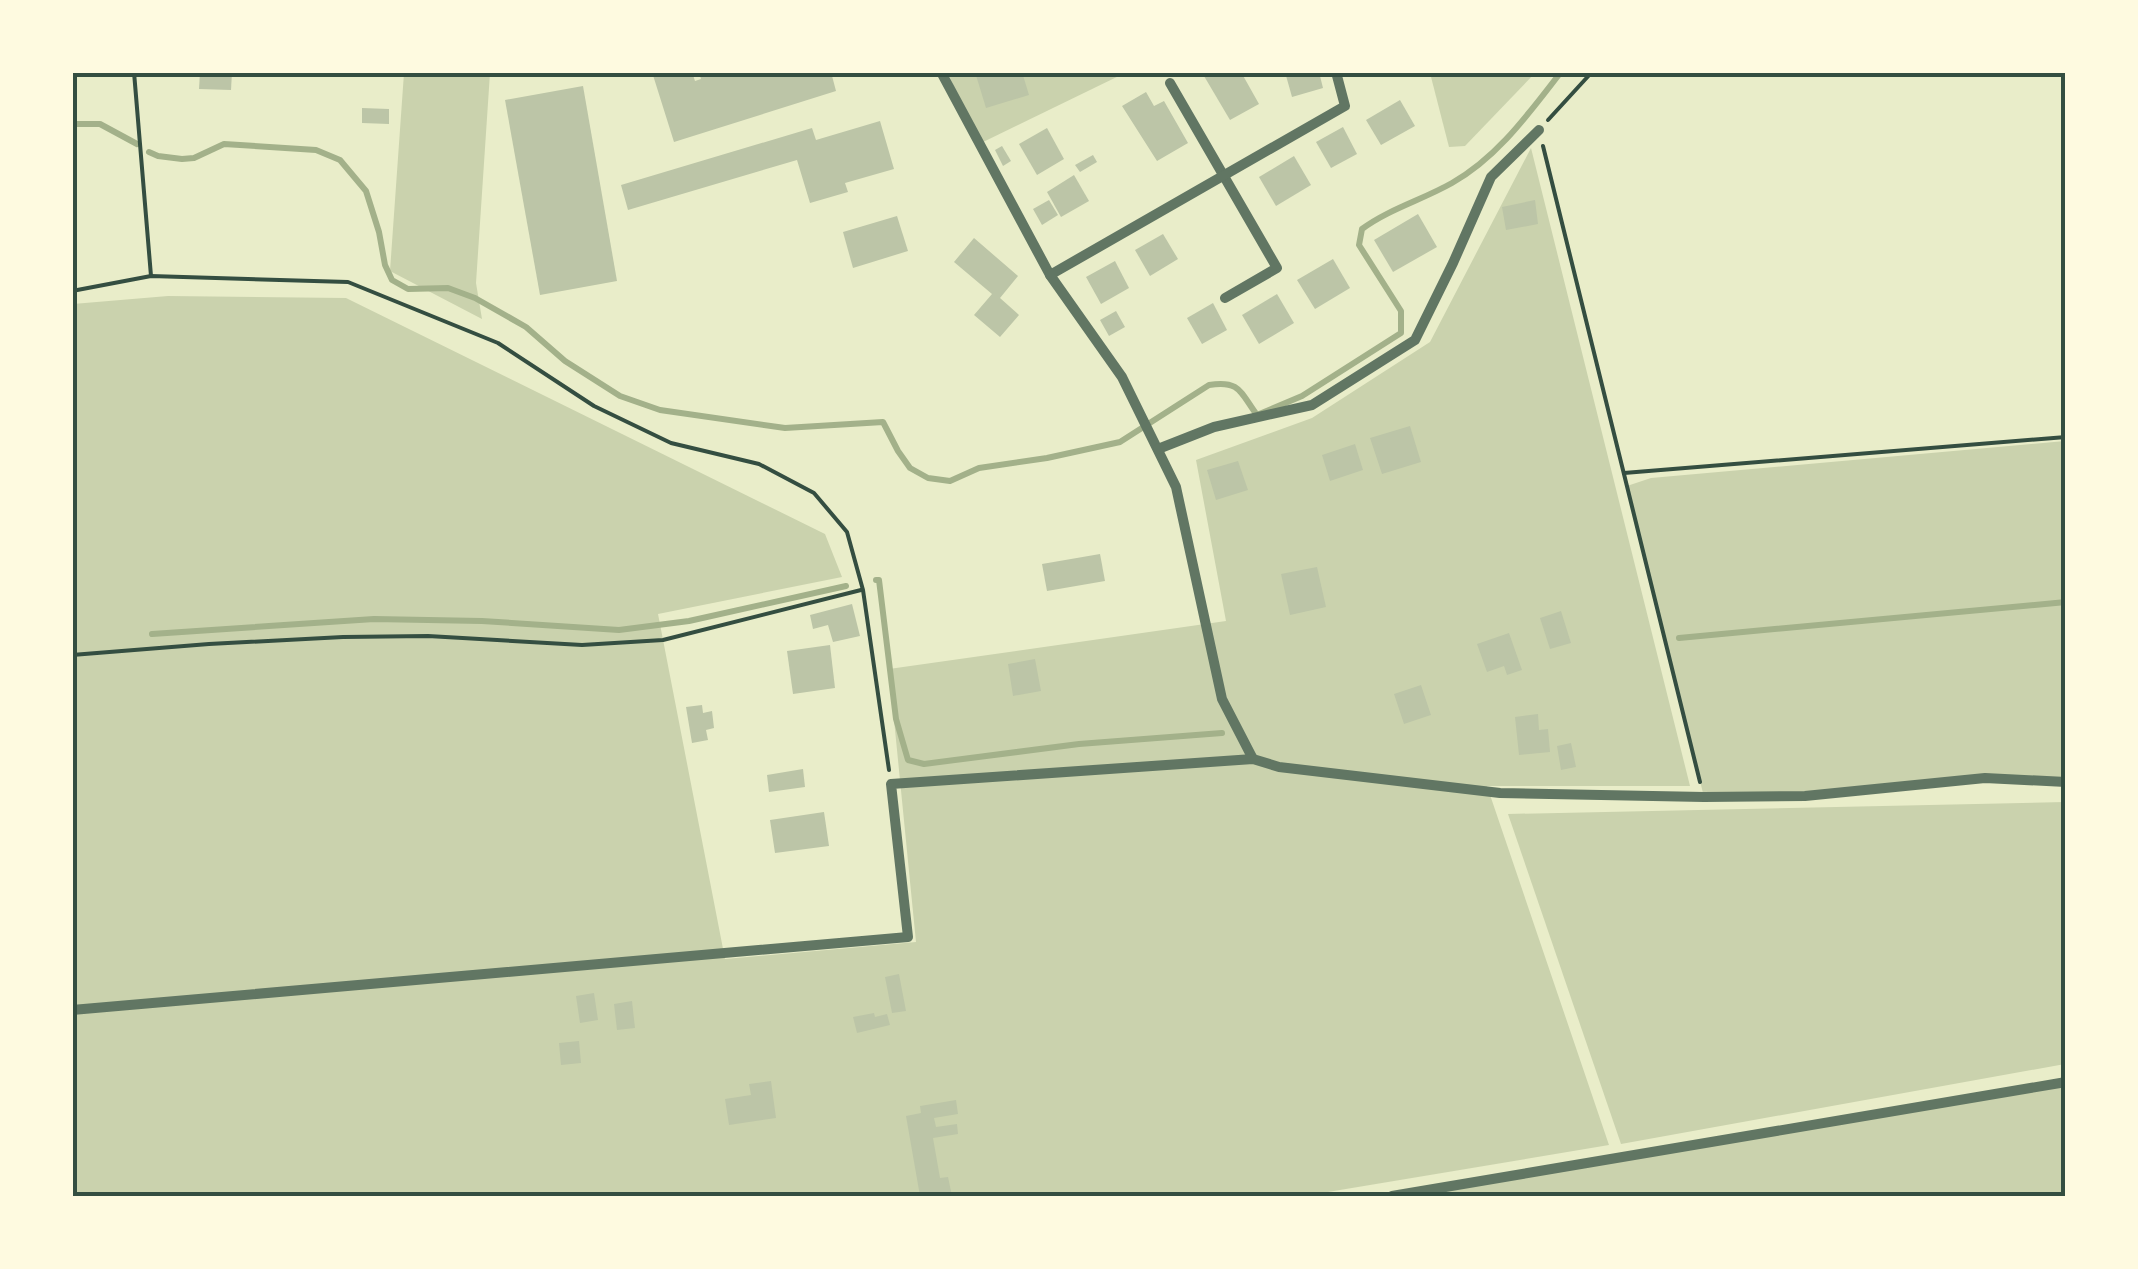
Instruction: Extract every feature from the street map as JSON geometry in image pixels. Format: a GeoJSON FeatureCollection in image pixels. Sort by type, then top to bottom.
{"type":"FeatureCollection","features":[{"type":"Feature","properties":{"kind":"street"},"geometry":{"type":"LineString","coordinates":[[941,72],[1050,275],[1122,377],[1176,487],[1222,699],[1253,759]]}},
{"type":"Feature","properties":{"kind":"street"},"geometry":{"type":"LineString","coordinates":[[1050,275],[1345,106],[1336,72]]}},
{"type":"Feature","properties":{"kind":"street"},"geometry":{"type":"LineString","coordinates":[[1170,84],[1277,268],[1224,298]]}},
{"type":"Feature","properties":{"kind":"street"},"geometry":{"type":"LineString","coordinates":[[1156,443],[1312,405],[1414,340],[1491,176],[1539,130]]}},
{"type":"Feature","properties":{"kind":"street"},"geometry":{"type":"LineString","coordinates":[[72,1010],[908,938],[890,784],[1253,759],[1279,767],[1500,794],[1805,796],[1986,778],[2066,782]]}},
{"type":"Feature","properties":{"kind":"street"},"geometry":{"type":"LineString","coordinates":[[1392,1196],[2066,1082]]}},
{"type":"Feature","properties":{"kind":"path"},"geometry":{"type":"LineString","coordinates":[[134,72],[151,276]]}},
{"type":"Feature","properties":{"kind":"path"},"geometry":{"type":"LineString","coordinates":[[1592,72],[1539,130],[1704,797]]}},
{"type":"Feature","properties":{"kind":"path"},"geometry":{"type":"LineString","coordinates":[[72,291],[151,276],[348,282],[498,343],[594,406],[672,444],[759,464],[814,493],[847,532],[863,590],[890,784]]}},
{"type":"Feature","properties":{"kind":"path"},"geometry":{"type":"LineString","coordinates":[[1624,473],[2066,437]]}},
{"type":"Feature","properties":{"kind":"path"},"geometry":{"type":"LineString","coordinates":[[72,655],[343,637],[428,636],[582,644],[663,640],[863,590]]}},
{"type":"Feature","properties":{"kind":"green space"},"geometry":{"type":"Polygon","coordinates":[[[1430,72],[1535,73],[1465,146],[1449,147],[1430,72]]]}},
{"type":"Feature","properties":{"kind":"green space"},"geometry":{"type":"Polygon","coordinates":[[[404,73],[490,73],[476,283],[482,319],[390,271],[404,73]]]}},
{"type":"Feature","properties":{"kind":"green space"},"geometry":{"type":"Polygon","coordinates":[[[948,73],[1125,73],[979,144],[948,73]]]}},
{"type":"Feature","properties":{"kind":"green space"},"geometry":{"type":"Polygon","coordinates":[[[1531,148],[1690,786],[1487,786],[1609,1145],[1304,1196],[73,1196],[73,304],[168,296],[346,298],[825,534],[842,577],[658,614],[725,959],[916,942],[889,669],[1226,621],[1196,460],[1312,418],[1430,342],[1531,148]]]}},
{"type":"Feature","properties":{"kind":"green space"},"geometry":{"type":"Polygon","coordinates":[[[2065,441],[2065,782],[1985,778],[1805,796],[1704,797],[1627,486],[1651,478],[2065,441]]]}},
{"type":"Feature","properties":{"kind":"green space"},"geometry":{"type":"Polygon","coordinates":[[[2065,802],[2065,1064],[1621,1144],[1508,814],[2065,802]]]}},
{"type":"Feature","properties":{"kind":"green space"},"geometry":{"type":"Polygon","coordinates":[[[2065,1082],[2065,1196],[1394,1196],[2065,1082]]]}},
{"type":"Feature","properties":{"kind":"building"},"geometry":{"type":"Polygon","coordinates":[[[200,72],[232,72],[231,90],[199,89],[200,72]]]}},
{"type":"Feature","properties":{"kind":"building"},"geometry":{"type":"Polygon","coordinates":[[[652,72],[692,72],[695,81],[701,79],[699,72],[831,72],[836,91],[674,142],[652,72]]]}},
{"type":"Feature","properties":{"kind":"building"},"geometry":{"type":"Polygon","coordinates":[[[975,72],[1022,72],[1029,95],[986,108],[975,72]]]}},
{"type":"Feature","properties":{"kind":"building"},"geometry":{"type":"Polygon","coordinates":[[[1210,72],[1241,72],[1259,104],[1230,120],[1204,76],[1210,72]]]}},
{"type":"Feature","properties":{"kind":"building"},"geometry":{"type":"Polygon","coordinates":[[[1285,72],[1319,72],[1323,88],[1292,97],[1285,72]]]}},
{"type":"Feature","properties":{"kind":"building"},"geometry":{"type":"Polygon","coordinates":[[[583,86],[617,281],[540,295],[505,100],[583,86]]]}},
{"type":"Feature","properties":{"kind":"building"},"geometry":{"type":"Polygon","coordinates":[[[1146,92],[1154,106],[1164,101],[1188,143],[1157,161],[1122,106],[1146,92]]]}},
{"type":"Feature","properties":{"kind":"building"},"geometry":{"type":"Polygon","coordinates":[[[1400,100],[1415,126],[1381,145],[1366,120],[1400,100]]]}},
{"type":"Feature","properties":{"kind":"building"},"geometry":{"type":"Polygon","coordinates":[[[362,108],[389,109],[389,124],[362,123],[362,108]]]}},
{"type":"Feature","properties":{"kind":"building"},"geometry":{"type":"Polygon","coordinates":[[[880,121],[894,169],[845,183],[848,192],[810,203],[797,160],[628,210],[621,185],[812,128],[816,140],[880,121]]]}},
{"type":"Feature","properties":{"kind":"building"},"geometry":{"type":"Polygon","coordinates":[[[1343,127],[1357,154],[1331,168],[1316,142],[1343,127]]]}},
{"type":"Feature","properties":{"kind":"building"},"geometry":{"type":"Polygon","coordinates":[[[1047,128],[1064,159],[1037,175],[1019,144],[1047,128]]]}},
{"type":"Feature","properties":{"kind":"building"},"geometry":{"type":"Polygon","coordinates":[[[1002,146],[1011,161],[1003,166],[995,150],[1002,146]]]}},
{"type":"Feature","properties":{"kind":"building"},"geometry":{"type":"Polygon","coordinates":[[[1093,155],[1097,162],[1080,172],[1075,165],[1093,155]]]}},
{"type":"Feature","properties":{"kind":"building"},"geometry":{"type":"Polygon","coordinates":[[[1294,156],[1311,185],[1276,206],[1259,177],[1294,156]]]}},
{"type":"Feature","properties":{"kind":"building"},"geometry":{"type":"Polygon","coordinates":[[[1074,175],[1089,201],[1061,217],[1047,192],[1074,175]]]}},
{"type":"Feature","properties":{"kind":"building"},"geometry":{"type":"Polygon","coordinates":[[[1049,200],[1058,215],[1042,225],[1033,209],[1049,200]]]}},
{"type":"Feature","properties":{"kind":"building"},"geometry":{"type":"Polygon","coordinates":[[[1535,200],[1538,224],[1506,230],[1502,207],[1535,200]]]}},
{"type":"Feature","properties":{"kind":"building"},"geometry":{"type":"Polygon","coordinates":[[[1418,214],[1437,247],[1393,272],[1374,240],[1418,214]]]}},
{"type":"Feature","properties":{"kind":"building"},"geometry":{"type":"Polygon","coordinates":[[[897,216],[908,251],[853,268],[843,232],[897,216]]]}},
{"type":"Feature","properties":{"kind":"building"},"geometry":{"type":"Polygon","coordinates":[[[1163,234],[1178,259],[1150,276],[1135,250],[1163,234]]]}},
{"type":"Feature","properties":{"kind":"building"},"geometry":{"type":"Polygon","coordinates":[[[974,238],[1018,276],[1000,298],[1019,315],[1000,337],[974,315],[992,294],[954,262],[974,238]]]}},
{"type":"Feature","properties":{"kind":"building"},"geometry":{"type":"Polygon","coordinates":[[[1333,259],[1350,288],[1315,309],[1297,280],[1333,259]]]}},
{"type":"Feature","properties":{"kind":"building"},"geometry":{"type":"Polygon","coordinates":[[[1115,261],[1129,288],[1101,304],[1086,277],[1115,261]]]}},
{"type":"Feature","properties":{"kind":"building"},"geometry":{"type":"Polygon","coordinates":[[[1277,294],[1294,323],[1259,344],[1242,315],[1277,294]]]}},
{"type":"Feature","properties":{"kind":"building"},"geometry":{"type":"Polygon","coordinates":[[[1213,303],[1227,330],[1202,344],[1187,318],[1213,303]]]}},
{"type":"Feature","properties":{"kind":"building"},"geometry":{"type":"Polygon","coordinates":[[[1116,311],[1125,327],[1109,336],[1100,320],[1116,311]]]}},
{"type":"Feature","properties":{"kind":"building"},"geometry":{"type":"Polygon","coordinates":[[[1410,426],[1421,462],[1382,474],[1370,438],[1410,426]]]}},
{"type":"Feature","properties":{"kind":"building"},"geometry":{"type":"Polygon","coordinates":[[[1355,444],[1363,470],[1330,481],[1322,455],[1355,444]]]}},
{"type":"Feature","properties":{"kind":"building"},"geometry":{"type":"Polygon","coordinates":[[[1238,461],[1248,490],[1216,500],[1207,470],[1238,461]]]}},
{"type":"Feature","properties":{"kind":"building"},"geometry":{"type":"Polygon","coordinates":[[[1100,554],[1105,581],[1047,591],[1042,564],[1100,554]]]}},
{"type":"Feature","properties":{"kind":"building"},"geometry":{"type":"Polygon","coordinates":[[[1317,567],[1326,607],[1290,615],[1281,574],[1317,567]]]}},
{"type":"Feature","properties":{"kind":"building"},"geometry":{"type":"Polygon","coordinates":[[[852,604],[860,636],[833,642],[828,625],[813,629],[810,615],[852,604]]]}},
{"type":"Feature","properties":{"kind":"building"},"geometry":{"type":"Polygon","coordinates":[[[1561,611],[1571,643],[1550,649],[1540,618],[1561,611]]]}},
{"type":"Feature","properties":{"kind":"building"},"geometry":{"type":"Polygon","coordinates":[[[1509,633],[1522,670],[1507,675],[1504,666],[1487,672],[1477,644],[1509,633]]]}},
{"type":"Feature","properties":{"kind":"building"},"geometry":{"type":"Polygon","coordinates":[[[830,645],[835,688],[793,694],[787,651],[830,645]]]}},
{"type":"Feature","properties":{"kind":"building"},"geometry":{"type":"Polygon","coordinates":[[[1035,659],[1041,691],[1013,696],[1008,664],[1035,659]]]}},
{"type":"Feature","properties":{"kind":"building"},"geometry":{"type":"Polygon","coordinates":[[[1421,685],[1431,715],[1404,724],[1394,694],[1421,685]]]}},
{"type":"Feature","properties":{"kind":"building"},"geometry":{"type":"Polygon","coordinates":[[[702,705],[703,713],[712,711],[714,728],[706,730],[708,740],[692,743],[686,707],[702,705]]]}},
{"type":"Feature","properties":{"kind":"building"},"geometry":{"type":"Polygon","coordinates":[[[1538,714],[1539,730],[1548,729],[1550,752],[1519,755],[1515,717],[1538,714]]]}},
{"type":"Feature","properties":{"kind":"building"},"geometry":{"type":"Polygon","coordinates":[[[1571,743],[1576,767],[1561,770],[1557,746],[1571,743]]]}},
{"type":"Feature","properties":{"kind":"building"},"geometry":{"type":"Polygon","coordinates":[[[803,769],[805,787],[769,792],[767,775],[803,769]]]}},
{"type":"Feature","properties":{"kind":"building"},"geometry":{"type":"Polygon","coordinates":[[[824,812],[829,846],[775,853],[770,820],[824,812]]]}},
{"type":"Feature","properties":{"kind":"building"},"geometry":{"type":"Polygon","coordinates":[[[899,974],[906,1011],[892,1013],[885,977],[899,974]]]}},
{"type":"Feature","properties":{"kind":"building"},"geometry":{"type":"Polygon","coordinates":[[[594,993],[598,1020],[580,1023],[576,996],[594,993]]]}},
{"type":"Feature","properties":{"kind":"building"},"geometry":{"type":"Polygon","coordinates":[[[632,1001],[635,1028],[617,1030],[614,1004],[632,1001]]]}},
{"type":"Feature","properties":{"kind":"building"},"geometry":{"type":"Polygon","coordinates":[[[874,1013],[875,1017],[887,1014],[890,1025],[857,1033],[853,1017],[874,1013]]]}},
{"type":"Feature","properties":{"kind":"building"},"geometry":{"type":"Polygon","coordinates":[[[579,1041],[581,1063],[561,1065],[559,1043],[579,1041]]]}},
{"type":"Feature","properties":{"kind":"building"},"geometry":{"type":"Polygon","coordinates":[[[771,1081],[776,1118],[729,1125],[725,1099],[751,1095],[749,1084],[771,1081]]]}},
{"type":"Feature","properties":{"kind":"building"},"geometry":{"type":"Polygon","coordinates":[[[956,1100],[958,1114],[934,1118],[936,1127],[957,1124],[958,1134],[933,1138],[940,1178],[948,1177],[952,1196],[920,1196],[906,1116],[921,1113],[920,1106],[956,1100]]]}},
{"type":"Feature","properties":{"kind":"building"},"geometry":{"type":"Polygon","coordinates":[[[77,1128],[77,1150],[72,1150],[72,1129],[77,1128]]]}},
{"type":"Feature","properties":{"kind":"waterway"},"geometry":{"type":"LineString","coordinates":[[149,152],[182,159],[194,158],[224,144],[316,150],[340,160],[366,191],[385,265],[392,280],[408,289],[448,288],[475,298],[526,327],[565,361],[620,396],[660,410],[785,428],[883,422],[910,468],[928,478],[950,481],[979,468],[1120,442],[1209,385],[1233,386],[1257,415],[1302,396],[1401,333],[1401,311],[1359,245],[1362,229],[1469,172],[1512,133],[1561,72]]}},
{"type":"Feature","properties":{"kind":"waterway"},"geometry":{"type":"LineString","coordinates":[[72,124],[100,124],[137,144]]}},
{"type":"Feature","properties":{"kind":"waterway"},"geometry":{"type":"LineString","coordinates":[[876,580],[896,719],[908,760],[924,764],[1079,744],[1222,733]]}},
{"type":"Feature","properties":{"kind":"waterway"},"geometry":{"type":"LineString","coordinates":[[152,634],[374,619],[619,630],[689,621],[846,586]]}},
{"type":"Feature","properties":{"kind":"waterway"},"geometry":{"type":"LineString","coordinates":[[1679,638],[2066,602]]}}]}
